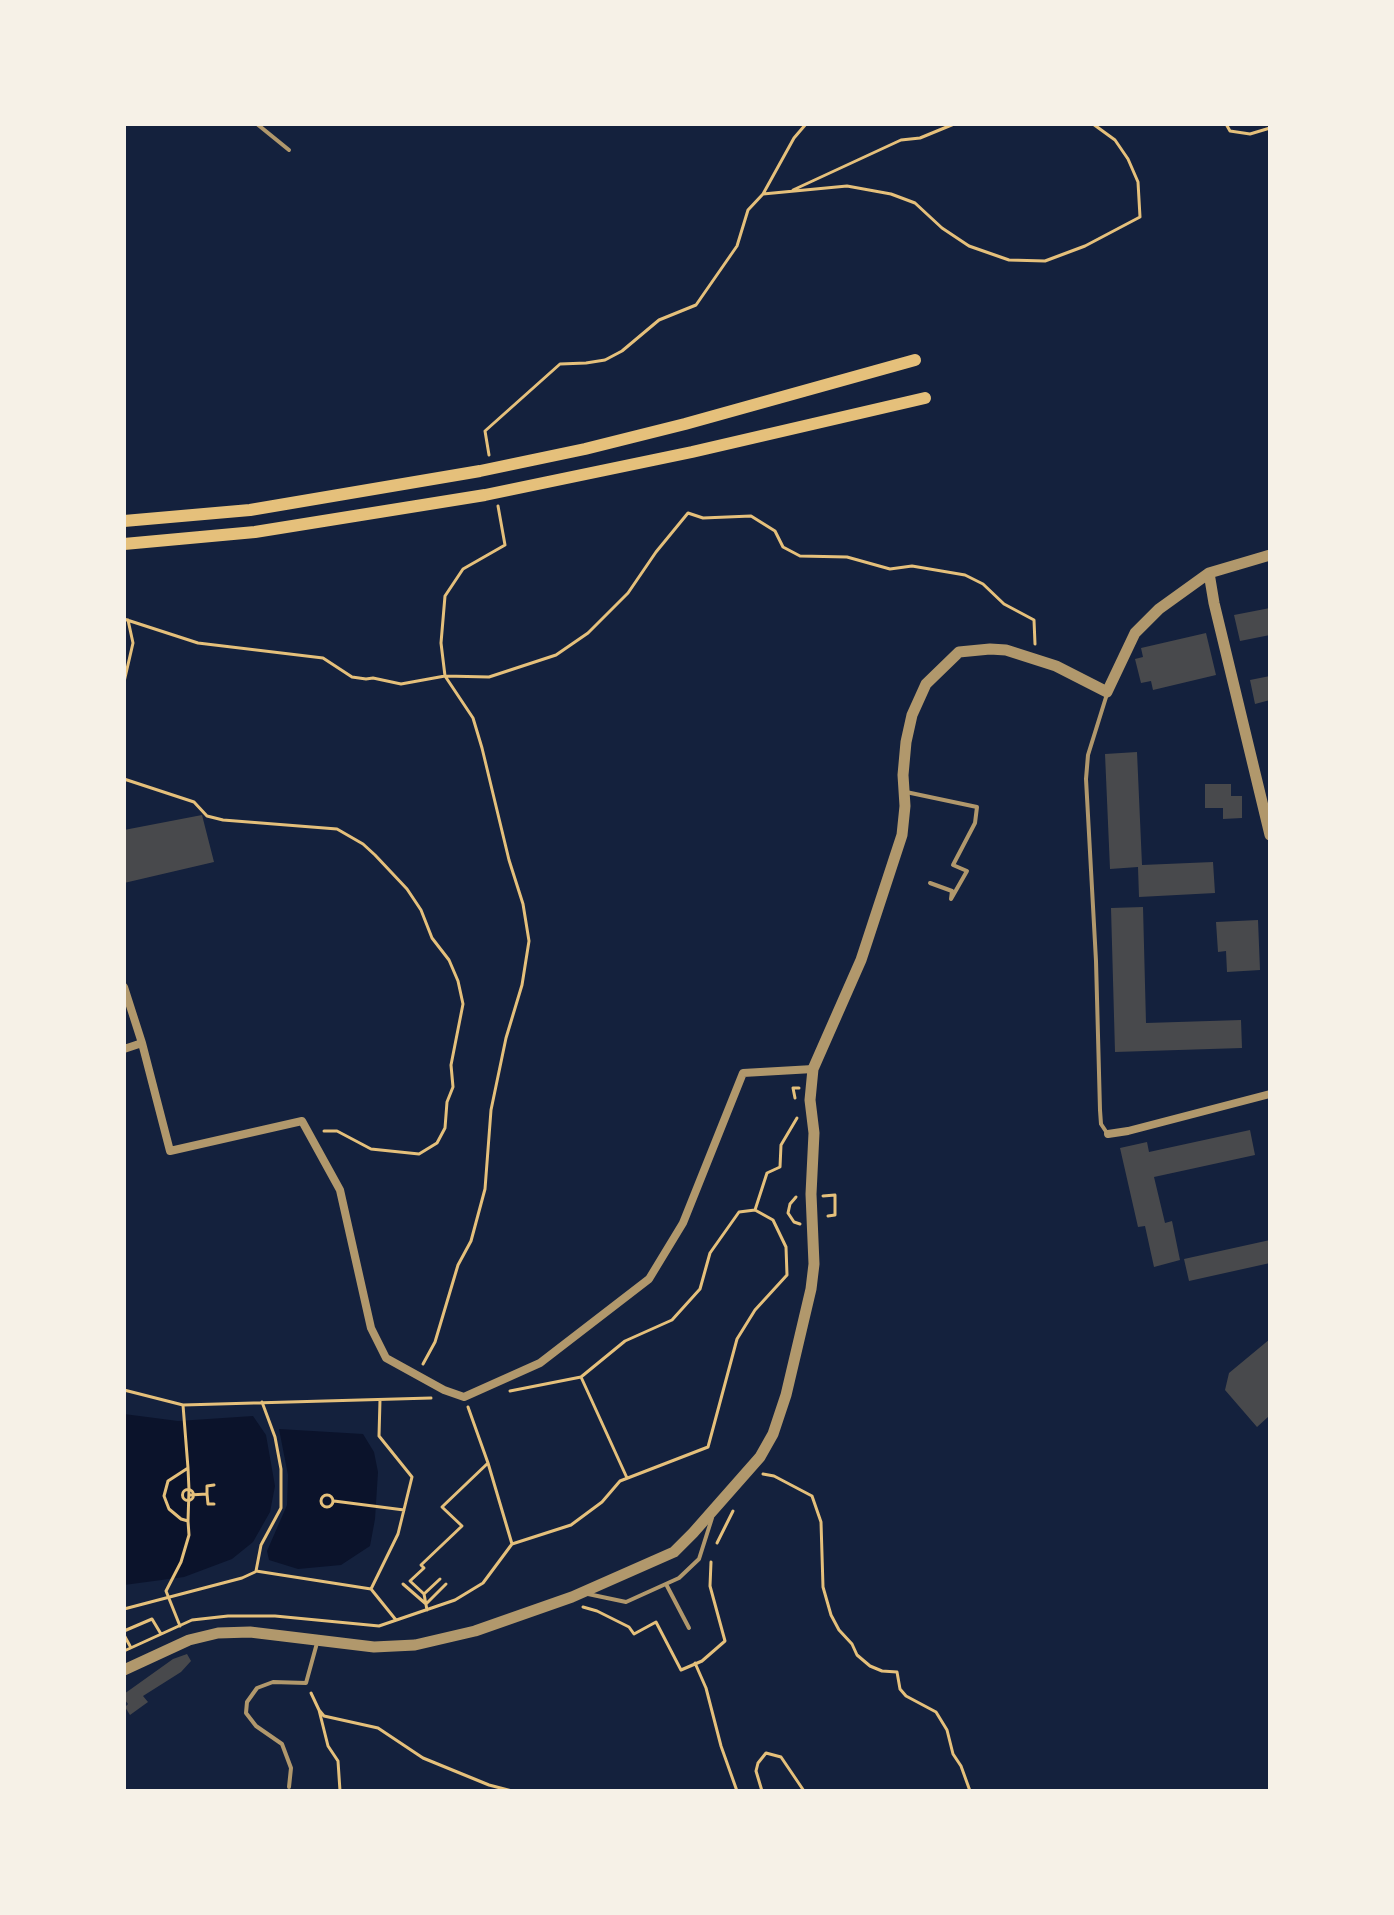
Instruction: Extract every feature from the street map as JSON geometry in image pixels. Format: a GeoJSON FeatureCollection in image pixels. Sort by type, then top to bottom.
{"type":"FeatureCollection","features":[{"type":"Feature","properties":{"kind":"main road"},"geometry":{"type":"LineString","coordinates":[[124,521],[250,510],[495,468],[671,428],[915,360]]}},
{"type":"Feature","properties":{"kind":"main road"},"geometry":{"type":"LineString","coordinates":[[124,544],[255,532],[485,495],[692,452],[925,398]]}},
{"type":"Feature","properties":{"kind":"street"},"geometry":{"type":"LineString","coordinates":[[124,1670],[204,1635],[240,1632],[374,1647],[441,1640],[582,1592],[674,1552],[760,1457],[773,1434],[786,1395],[807,1311],[814,1264],[811,1194],[814,1133],[810,1116],[813,1069],[861,960],[902,835],[906,742],[912,715],[926,684],[959,652],[990,649],[1056,666],[1107,692],[1135,633],[1159,609],[1209,573],[1270,555]]}},
{"type":"Feature","properties":{"kind":"street"},"geometry":{"type":"LineString","coordinates":[[1209,573],[1270,835]]}},
{"type":"Feature","properties":{"kind":"street"},"geometry":{"type":"LineString","coordinates":[[124,987],[170,1151],[302,1121],[340,1190],[371,1328],[386,1358],[444,1390],[464,1397],[540,1363],[649,1279],[683,1223],[743,1073],[813,1069]]}},
{"type":"Feature","properties":{"kind":"street"},"geometry":{"type":"LineString","coordinates":[[124,1049],[142,1043]]}},
{"type":"Feature","properties":{"kind":"street"},"geometry":{"type":"LineString","coordinates":[[1108,1134],[1270,1094]]}},
{"type":"Feature","properties":{"kind":"lane"},"geometry":{"type":"LineString","coordinates":[[257,124],[289,150]]}},
{"type":"Feature","properties":{"kind":"lane"},"geometry":{"type":"LineString","coordinates":[[1107,692],[1088,755],[1086,779],[1100,1110],[1101,1124],[1108,1134]]}},
{"type":"Feature","properties":{"kind":"lane"},"geometry":{"type":"LineString","coordinates":[[904,792],[977,807],[975,823],[953,865],[967,871],[951,899],[952,891],[930,883]]}},
{"type":"Feature","properties":{"kind":"lane"},"geometry":{"type":"LineString","coordinates":[[582,1592],[626,1602],[679,1578],[699,1559],[715,1508]]}},
{"type":"Feature","properties":{"kind":"lane"},"geometry":{"type":"LineString","coordinates":[[666,1584],[689,1628]]}},
{"type":"Feature","properties":{"kind":"lane"},"geometry":{"type":"LineString","coordinates":[[289,1787],[291,1768],[282,1744],[256,1726],[246,1713],[247,1702],[257,1688],[273,1682],[306,1683],[318,1641]]}},
{"type":"Feature","properties":{"kind":"path"},"geometry":{"type":"LineString","coordinates":[[485,431],[560,364],[605,360],[622,351],[659,320],[696,305],[737,246],[748,210],[763,194],[794,138],[806,124]]}},
{"type":"Feature","properties":{"kind":"path"},"geometry":{"type":"LineString","coordinates":[[789,191],[901,140],[920,138],[954,124]]}},
{"type":"Feature","properties":{"kind":"path"},"geometry":{"type":"LineString","coordinates":[[763,194],[847,186],[891,194],[915,203],[942,228],[969,246],[1009,260],[1045,261],[1096,242],[1140,217],[1138,182],[1128,159],[1115,140],[1093,124]]}},
{"type":"Feature","properties":{"kind":"path"},"geometry":{"type":"LineString","coordinates":[[1226,124],[1230,131],[1250,134],[1270,128]]}},
{"type":"Feature","properties":{"kind":"path"},"geometry":{"type":"LineString","coordinates":[[126,620],[198,643],[323,658],[352,677],[401,684],[445,676],[489,677],[556,655],[588,633],[616,608],[688,513],[703,518],[751,516],[775,531],[783,547],[800,556],[847,557],[890,569],[912,566],[965,575],[983,584],[1004,604],[1034,620],[1037,641],[1026,656]]}},
{"type":"Feature","properties":{"kind":"path"},"geometry":{"type":"LineString","coordinates":[[416,1375],[435,1342],[458,1265],[471,1241],[485,1189],[491,1110],[506,1038],[522,985],[529,941],[523,904],[473,718],[445,676],[441,643],[445,596],[463,569],[505,545]]}},
{"type":"Feature","properties":{"kind":"path"},"geometry":{"type":"LineString","coordinates":[[124,682],[133,643],[126,620]]}},
{"type":"Feature","properties":{"kind":"path"},"geometry":{"type":"LineString","coordinates":[[124,779],[194,802],[207,816],[223,820],[337,829],[363,844],[407,889],[421,910],[432,938],[449,960],[463,1004],[451,1065],[453,1087],[447,1102],[445,1128],[437,1143],[419,1154],[389,1153],[371,1149],[337,1131],[308,1131]]}},
{"type":"Feature","properties":{"kind":"path"},"geometry":{"type":"LineString","coordinates":[[796,1101],[793,1088],[810,1087]]}},
{"type":"Feature","properties":{"kind":"path"},"geometry":{"type":"LineString","coordinates":[[755,1210],[767,1173],[780,1167],[781,1145],[797,1116]]}},
{"type":"Feature","properties":{"kind":"path"},"geometry":{"type":"LineString","coordinates":[[124,1651],[192,1620],[275,1616],[379,1626],[427,1610],[455,1600],[483,1583],[512,1544],[571,1525],[602,1502],[620,1481],[708,1447],[737,1339],[755,1310],[787,1275],[786,1247],[773,1220],[755,1210],[739,1212],[710,1253],[700,1289],[672,1320],[625,1341],[581,1377],[511,1391]]}},
{"type":"Feature","properties":{"kind":"path"},"geometry":{"type":"LineString","coordinates":[[581,1377],[627,1478]]}},
{"type":"Feature","properties":{"kind":"path"},"geometry":{"type":"LineString","coordinates":[[124,1390],[183,1405],[436,1398]]}},
{"type":"Feature","properties":{"kind":"path"},"geometry":{"type":"LineString","coordinates":[[464,1397],[512,1544]]}},
{"type":"Feature","properties":{"kind":"path"},"geometry":{"type":"LineString","coordinates":[[371,1589],[398,1534],[412,1477],[379,1436],[380,1399]]}},
{"type":"Feature","properties":{"kind":"path"},"geometry":{"type":"LineString","coordinates":[[256,1571],[261,1545],[281,1508],[281,1469],[275,1437],[262,1402]]}},
{"type":"Feature","properties":{"kind":"path"},"geometry":{"type":"LineString","coordinates":[[180,1626],[166,1591],[181,1562],[189,1535],[190,1495],[183,1405]]}},
{"type":"Feature","properties":{"kind":"path"},"geometry":{"type":"LineString","coordinates":[[427,1610],[424,1594],[410,1581],[424,1568],[421,1565],[462,1526],[442,1507],[488,1463]]}},
{"type":"Feature","properties":{"kind":"path"},"geometry":{"type":"LineString","coordinates":[[188,1468],[168,1481],[164,1496],[169,1509],[188,1521]]}},
{"type":"Feature","properties":{"kind":"path"},"geometry":{"type":"LineString","coordinates":[[748,1470],[774,1476],[812,1496],[821,1522],[823,1587],[835,1622],[864,1661],[882,1671],[897,1672],[900,1689],[906,1696],[936,1712],[947,1730],[953,1754],[970,1791]]}},
{"type":"Feature","properties":{"kind":"path"},"geometry":{"type":"LineString","coordinates":[[214,1485],[207,1486],[208,1504],[214,1504]]}},
{"type":"Feature","properties":{"kind":"path"},"geometry":{"type":"LineString","coordinates":[[190,1495],[207,1494]]}},
{"type":"Feature","properties":{"kind":"path"},"geometry":{"type":"LineString","coordinates":[[334,1501],[404,1510]]}},
{"type":"Feature","properties":{"kind":"path"},"geometry":{"type":"LineString","coordinates":[[124,1609],[242,1578],[256,1571],[371,1589],[396,1620]]}},
{"type":"Feature","properties":{"kind":"path"},"geometry":{"type":"LineString","coordinates":[[424,1594],[440,1579]]}},
{"type":"Feature","properties":{"kind":"path"},"geometry":{"type":"LineString","coordinates":[[403,1584],[426,1604]]}},
{"type":"Feature","properties":{"kind":"path"},"geometry":{"type":"LineString","coordinates":[[426,1604],[446,1584]]}},
{"type":"Feature","properties":{"kind":"path"},"geometry":{"type":"LineString","coordinates":[[131,1648],[124,1633],[152,1619],[161,1634]]}},
{"type":"Feature","properties":{"kind":"path"},"geometry":{"type":"LineString","coordinates":[[695,1663],[706,1688],[737,1791]]}},
{"type":"Feature","properties":{"kind":"path"},"geometry":{"type":"LineString","coordinates":[[306,1683],[319,1710],[328,1746],[338,1761],[340,1791]]}},
{"type":"Feature","properties":{"kind":"path"},"geometry":{"type":"LineString","coordinates":[[319,1710],[324,1716],[378,1728],[423,1758],[512,1791]]}},
{"type":"Feature","properties":{"kind":"path"},"geometry":{"type":"LineString","coordinates":[[762,1791],[756,1771],[766,1753],[781,1757],[804,1791]]}},
{"type":"Feature","properties":{"kind":"path"},"geometry":{"type":"LineString","coordinates":[[616,1791],[635,1791]]}},
{"type":"Feature","properties":{"kind":"water"},"geometry":{"type":"Polygon","coordinates":[[[124,1414],[178,1421],[253,1416],[266,1435],[275,1486],[270,1512],[253,1542],[232,1559],[184,1577],[124,1585],[124,1414]]]}},
{"type":"Feature","properties":{"kind":"water"},"geometry":{"type":"Polygon","coordinates":[[[279,1429],[363,1434],[374,1452],[378,1472],[370,1546],[341,1565],[298,1569],[269,1560],[267,1551],[287,1505],[288,1475],[279,1429]]]}},
{"type":"Feature","properties":{"kind":"building"},"geometry":{"type":"Polygon","coordinates":[[[1270,608],[1270,635],[1240,641],[1234,615],[1270,608]]]}},
{"type":"Feature","properties":{"kind":"building"},"geometry":{"type":"Polygon","coordinates":[[[1206,633],[1216,675],[1153,690],[1151,681],[1141,683],[1135,659],[1143,657],[1141,648],[1206,633]]]}},
{"type":"Feature","properties":{"kind":"building"},"geometry":{"type":"Polygon","coordinates":[[[1270,676],[1270,700],[1255,704],[1250,680],[1270,676]]]}},
{"type":"Feature","properties":{"kind":"building"},"geometry":{"type":"Polygon","coordinates":[[[1137,752],[1142,865],[1213,862],[1215,893],[1139,897],[1138,867],[1110,869],[1105,754],[1137,752]]]}},
{"type":"Feature","properties":{"kind":"building"},"geometry":{"type":"Polygon","coordinates":[[[1205,784],[1231,784],[1231,796],[1242,796],[1242,818],[1223,819],[1223,808],[1205,808],[1205,784]]]}},
{"type":"Feature","properties":{"kind":"building"},"geometry":{"type":"Polygon","coordinates":[[[202,815],[214,862],[124,883],[124,830],[202,815]]]}},
{"type":"Feature","properties":{"kind":"building"},"geometry":{"type":"Polygon","coordinates":[[[1143,907],[1146,1023],[1241,1020],[1242,1048],[1115,1052],[1111,908],[1143,907]]]}},
{"type":"Feature","properties":{"kind":"building"},"geometry":{"type":"Polygon","coordinates":[[[1258,920],[1260,970],[1227,972],[1226,951],[1218,952],[1216,922],[1258,920]]]}},
{"type":"Feature","properties":{"kind":"building"},"geometry":{"type":"Polygon","coordinates":[[[1250,1130],[1255,1155],[1154,1177],[1165,1223],[1172,1221],[1180,1260],[1154,1267],[1145,1226],[1138,1227],[1120,1148],[1147,1142],[1149,1152],[1250,1130]]]}},
{"type":"Feature","properties":{"kind":"building"},"geometry":{"type":"Polygon","coordinates":[[[1270,1240],[1270,1263],[1189,1281],[1184,1259],[1270,1240]]]}},
{"type":"Feature","properties":{"kind":"building"},"geometry":{"type":"Polygon","coordinates":[[[1270,1339],[1270,1420],[1268,1417],[1257,1427],[1225,1390],[1229,1373],[1270,1339]]]}},
{"type":"Feature","properties":{"kind":"building"},"geometry":{"type":"Polygon","coordinates":[[[187,1654],[191,1661],[181,1672],[143,1696],[148,1702],[130,1715],[125,1707],[128,1704],[124,1694],[173,1659],[187,1654]]]}}]}
